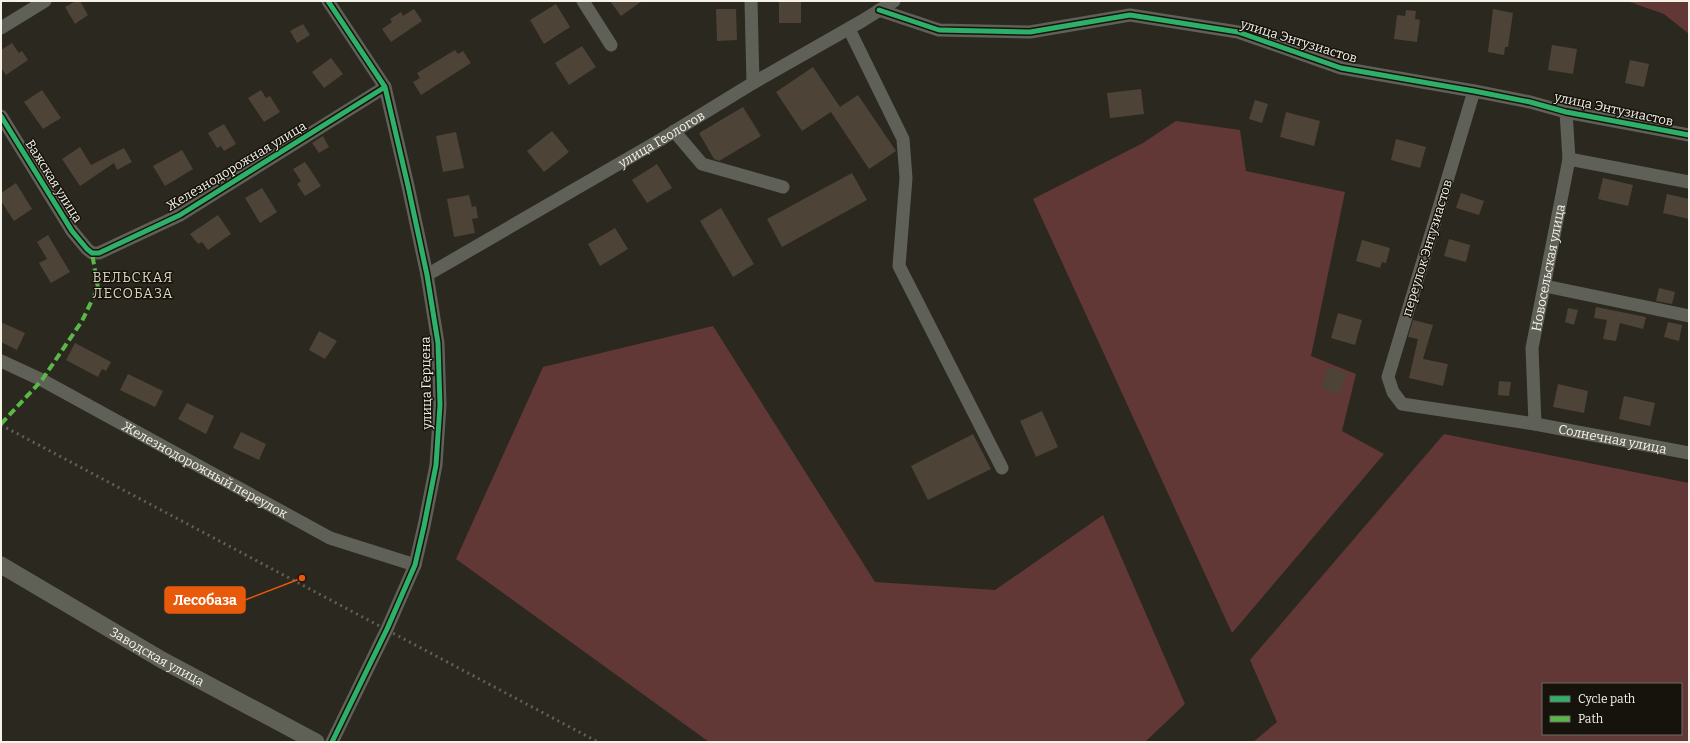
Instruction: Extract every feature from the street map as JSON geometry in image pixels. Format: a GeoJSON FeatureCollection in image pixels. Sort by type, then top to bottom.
{"type":"FeatureCollection","features":[{"type":"Feature","properties":{"kind":"main road","name":"Заводская улица"},"geometry":{"type":"LineString","coordinates":[[1,565],[162,660],[316,742]]}},
{"type":"Feature","properties":{"kind":"street"},"geometry":{"type":"LineString","coordinates":[[1,28],[45,1]]}},
{"type":"Feature","properties":{"kind":"street","name":"улица Герцена"},"geometry":{"type":"LineString","coordinates":[[328,1],[385,87],[427,275],[438,343],[440,406],[436,465],[415,565],[387,630],[332,742]]}},
{"type":"Feature","properties":{"kind":"street"},"geometry":{"type":"LineString","coordinates":[[583,1],[611,45]]}},
{"type":"Feature","properties":{"kind":"street"},"geometry":{"type":"LineString","coordinates":[[751,1],[753,83]]}},
{"type":"Feature","properties":{"kind":"street","name":"улица Геологов"},"geometry":{"type":"LineString","coordinates":[[427,275],[674,131],[753,83],[849,29],[894,1]]}},
{"type":"Feature","properties":{"kind":"street","name":"улица Энтузиастов"},"geometry":{"type":"LineString","coordinates":[[879,10],[939,30],[1030,32],[1130,15],[1238,32],[1341,68],[1474,91],[1530,102],[1566,112],[1689,136]]}},
{"type":"Feature","properties":{"kind":"street"},"geometry":{"type":"LineString","coordinates":[[849,29],[903,139],[906,178],[899,266],[1002,468]]}},
{"type":"Feature","properties":{"kind":"street","name":"Железнодорожная улица"},"geometry":{"type":"LineString","coordinates":[[92,253],[99,253],[180,215],[385,87]]}},
{"type":"Feature","properties":{"kind":"street","name":"переулок Энтузиастов"},"geometry":{"type":"LineString","coordinates":[[1402,404],[1393,392],[1388,377],[1474,91]]}},
{"type":"Feature","properties":{"kind":"street","name":"Новосельская улица"},"geometry":{"type":"LineString","coordinates":[[1535,424],[1532,348],[1569,159],[1566,112]]}},
{"type":"Feature","properties":{"kind":"street","name":"Важская улица"},"geometry":{"type":"LineString","coordinates":[[1,116],[72,231],[92,253]]}},
{"type":"Feature","properties":{"kind":"street"},"geometry":{"type":"LineString","coordinates":[[674,131],[702,164],[783,187]]}},
{"type":"Feature","properties":{"kind":"street"},"geometry":{"type":"LineString","coordinates":[[1569,159],[1689,182]]}},
{"type":"Feature","properties":{"kind":"street"},"geometry":{"type":"LineString","coordinates":[[1544,286],[1689,316]]}},
{"type":"Feature","properties":{"kind":"street","name":"Железнодорожный переулок"},"geometry":{"type":"LineString","coordinates":[[1,361],[42,380],[330,538],[415,565]]}},
{"type":"Feature","properties":{"kind":"street","name":"Солнечная улица"},"geometry":{"type":"LineString","coordinates":[[1402,404],[1535,424],[1689,453]]}},
{"type":"Feature","properties":{"kind":"shaded area"},"geometry":{"type":"Polygon","coordinates":[[[1627,1],[1689,1],[1689,34],[1664,14],[1627,1]]]}},
{"type":"Feature","properties":{"kind":"shaded area"},"geometry":{"type":"Polygon","coordinates":[[[1176,121],[1240,130],[1246,171],[1345,192],[1311,356],[1356,374],[1342,431],[1384,454],[1232,633],[1033,199],[1143,143],[1176,121]]]}},
{"type":"Feature","properties":{"kind":"shaded area"},"geometry":{"type":"Polygon","coordinates":[[[713,326],[875,582],[995,590],[1103,515],[1185,704],[1145,742],[709,742],[456,559],[543,367],[713,326]]]}},
{"type":"Feature","properties":{"kind":"shaded area"},"geometry":{"type":"Polygon","coordinates":[[[1444,434],[1689,483],[1689,742],[1253,742],[1277,722],[1250,660],[1444,434]]]}},
{"type":"Feature","properties":{"kind":"building"},"geometry":{"type":"Polygon","coordinates":[[[76,1],[80,1],[88,15],[75,24],[65,7],[76,1]]]}},
{"type":"Feature","properties":{"kind":"building"},"geometry":{"type":"Polygon","coordinates":[[[610,1],[642,1],[621,16],[610,1]]]}},
{"type":"Feature","properties":{"kind":"building"},"geometry":{"type":"Polygon","coordinates":[[[779,1],[801,1],[801,23],[779,23],[779,1]]]}},
{"type":"Feature","properties":{"kind":"building"},"geometry":{"type":"Polygon","coordinates":[[[556,4],[570,27],[544,44],[530,20],[556,4]]]}},
{"type":"Feature","properties":{"kind":"building"},"geometry":{"type":"Polygon","coordinates":[[[414,9],[422,21],[391,42],[382,29],[392,22],[390,19],[401,12],[403,16],[414,9]]]}},
{"type":"Feature","properties":{"kind":"building"},"geometry":{"type":"Polygon","coordinates":[[[716,9],[736,9],[737,40],[717,41],[716,9]]]}},
{"type":"Feature","properties":{"kind":"building"},"geometry":{"type":"Polygon","coordinates":[[[1493,9],[1513,13],[1508,47],[1505,47],[1504,55],[1488,52],[1493,9]]]}},
{"type":"Feature","properties":{"kind":"building"},"geometry":{"type":"Polygon","coordinates":[[[1406,10],[1416,11],[1415,19],[1420,20],[1417,42],[1394,39],[1397,15],[1405,16],[1406,10]]]}},
{"type":"Feature","properties":{"kind":"building"},"geometry":{"type":"Polygon","coordinates":[[[303,24],[310,35],[297,43],[290,31],[303,24]]]}},
{"type":"Feature","properties":{"kind":"building"},"geometry":{"type":"Polygon","coordinates":[[[12,43],[19,53],[22,51],[28,60],[6,75],[1,68],[1,50],[12,43]]]}},
{"type":"Feature","properties":{"kind":"building"},"geometry":{"type":"Polygon","coordinates":[[[1552,45],[1577,49],[1573,74],[1548,70],[1552,45]]]}},
{"type":"Feature","properties":{"kind":"building"},"geometry":{"type":"Polygon","coordinates":[[[582,46],[596,67],[569,85],[555,63],[582,46]]]}},
{"type":"Feature","properties":{"kind":"building"},"geometry":{"type":"Polygon","coordinates":[[[455,50],[458,54],[463,51],[471,63],[421,95],[413,82],[420,78],[417,73],[455,50]]]}},
{"type":"Feature","properties":{"kind":"building"},"geometry":{"type":"Polygon","coordinates":[[[331,58],[343,74],[324,88],[312,72],[331,58]]]}},
{"type":"Feature","properties":{"kind":"building"},"geometry":{"type":"Polygon","coordinates":[[[1630,60],[1649,64],[1644,87],[1625,83],[1630,60]]]}},
{"type":"Feature","properties":{"kind":"building"},"geometry":{"type":"Polygon","coordinates":[[[813,67],[840,107],[858,95],[896,151],[869,169],[831,112],[802,131],[776,92],[813,67]]]}},
{"type":"Feature","properties":{"kind":"building"},"geometry":{"type":"Polygon","coordinates":[[[1141,89],[1144,114],[1110,118],[1107,93],[1141,89]]]}},
{"type":"Feature","properties":{"kind":"building"},"geometry":{"type":"Polygon","coordinates":[[[42,90],[61,118],[43,129],[24,102],[42,90]]]}},
{"type":"Feature","properties":{"kind":"building"},"geometry":{"type":"Polygon","coordinates":[[[261,90],[266,98],[270,96],[280,112],[264,122],[248,98],[261,90]]]}},
{"type":"Feature","properties":{"kind":"building"},"geometry":{"type":"Polygon","coordinates":[[[1255,100],[1268,104],[1262,123],[1249,119],[1255,100]]]}},
{"type":"Feature","properties":{"kind":"building"},"geometry":{"type":"Polygon","coordinates":[[[743,107],[761,136],[719,161],[714,159],[699,133],[743,107]]]}},
{"type":"Feature","properties":{"kind":"building"},"geometry":{"type":"Polygon","coordinates":[[[1286,112],[1320,121],[1314,146],[1280,137],[1286,112]]]}},
{"type":"Feature","properties":{"kind":"building"},"geometry":{"type":"Polygon","coordinates":[[[224,124],[236,144],[224,151],[221,146],[217,148],[208,133],[224,124]]]}},
{"type":"Feature","properties":{"kind":"building"},"geometry":{"type":"Polygon","coordinates":[[[552,131],[569,152],[544,172],[527,151],[552,131]]]}},
{"type":"Feature","properties":{"kind":"building"},"geometry":{"type":"Polygon","coordinates":[[[456,132],[464,168],[443,172],[436,136],[456,132]]]}},
{"type":"Feature","properties":{"kind":"building"},"geometry":{"type":"Polygon","coordinates":[[[323,136],[329,147],[319,153],[312,143],[323,136]]]}},
{"type":"Feature","properties":{"kind":"building"},"geometry":{"type":"Polygon","coordinates":[[[1396,139],[1426,147],[1420,168],[1391,160],[1396,139]]]}},
{"type":"Feature","properties":{"kind":"building"},"geometry":{"type":"Polygon","coordinates":[[[80,147],[91,165],[124,148],[132,162],[117,170],[114,163],[80,186],[62,159],[80,147]]]}},
{"type":"Feature","properties":{"kind":"building"},"geometry":{"type":"Polygon","coordinates":[[[182,150],[193,169],[165,186],[153,166],[182,150]]]}},
{"type":"Feature","properties":{"kind":"building"},"geometry":{"type":"Polygon","coordinates":[[[305,162],[321,186],[305,196],[297,184],[301,181],[293,169],[305,162]]]}},
{"type":"Feature","properties":{"kind":"building"},"geometry":{"type":"Polygon","coordinates":[[[657,164],[672,188],[647,203],[632,180],[657,164]]]}},
{"type":"Feature","properties":{"kind":"building"},"geometry":{"type":"Polygon","coordinates":[[[852,173],[867,200],[782,247],[767,219],[852,173]]]}},
{"type":"Feature","properties":{"kind":"building"},"geometry":{"type":"Polygon","coordinates":[[[1603,178],[1633,185],[1628,206],[1598,199],[1603,178]]]}},
{"type":"Feature","properties":{"kind":"building"},"geometry":{"type":"Polygon","coordinates":[[[16,183],[32,209],[14,221],[1,201],[1,193],[16,183]]]}},
{"type":"Feature","properties":{"kind":"building"},"geometry":{"type":"Polygon","coordinates":[[[262,188],[277,212],[260,223],[245,198],[262,188]]]}},
{"type":"Feature","properties":{"kind":"building"},"geometry":{"type":"Polygon","coordinates":[[[1461,193],[1484,201],[1479,215],[1456,208],[1461,193]]]}},
{"type":"Feature","properties":{"kind":"building"},"geometry":{"type":"Polygon","coordinates":[[[1667,194],[1689,199],[1689,219],[1663,213],[1667,194]]]}},
{"type":"Feature","properties":{"kind":"building"},"geometry":{"type":"Polygon","coordinates":[[[469,195],[472,207],[476,206],[478,218],[472,219],[475,233],[454,237],[447,199],[469,195]]]}},
{"type":"Feature","properties":{"kind":"building"},"geometry":{"type":"Polygon","coordinates":[[[721,208],[754,264],[733,277],[700,221],[721,208]]]}},
{"type":"Feature","properties":{"kind":"building"},"geometry":{"type":"Polygon","coordinates":[[[218,215],[231,234],[208,250],[202,242],[198,244],[190,234],[218,215]]]}},
{"type":"Feature","properties":{"kind":"building"},"geometry":{"type":"Polygon","coordinates":[[[615,228],[628,249],[600,266],[588,244],[615,228]]]}},
{"type":"Feature","properties":{"kind":"building"},"geometry":{"type":"Polygon","coordinates":[[[48,235],[70,272],[51,283],[39,263],[47,259],[37,242],[48,235]]]}},
{"type":"Feature","properties":{"kind":"building"},"geometry":{"type":"Polygon","coordinates":[[[1449,239],[1470,245],[1466,262],[1444,256],[1449,239]]]}},
{"type":"Feature","properties":{"kind":"building"},"geometry":{"type":"Polygon","coordinates":[[[1362,240],[1390,248],[1386,263],[1382,262],[1380,268],[1356,261],[1362,240]]]}},
{"type":"Feature","properties":{"kind":"building"},"geometry":{"type":"Polygon","coordinates":[[[1659,288],[1675,292],[1672,304],[1656,301],[1659,288]]]}},
{"type":"Feature","properties":{"kind":"building"},"geometry":{"type":"Polygon","coordinates":[[[1596,307],[1646,317],[1643,329],[1620,323],[1616,341],[1603,339],[1607,320],[1594,318],[1596,307]]]}},
{"type":"Feature","properties":{"kind":"building"},"geometry":{"type":"Polygon","coordinates":[[[1568,308],[1578,310],[1574,325],[1565,322],[1568,308]]]}},
{"type":"Feature","properties":{"kind":"building"},"geometry":{"type":"Polygon","coordinates":[[[1338,313],[1362,320],[1355,345],[1331,338],[1338,313]]]}},
{"type":"Feature","properties":{"kind":"building"},"geometry":{"type":"Polygon","coordinates":[[[1413,320],[1433,325],[1423,359],[1448,364],[1443,386],[1409,378],[1418,339],[1408,337],[1413,320]]]}},
{"type":"Feature","properties":{"kind":"building"},"geometry":{"type":"Polygon","coordinates":[[[1,322],[25,333],[17,350],[1,342],[1,322]]]}},
{"type":"Feature","properties":{"kind":"building"},"geometry":{"type":"Polygon","coordinates":[[[1668,322],[1682,325],[1679,341],[1664,337],[1668,322]]]}},
{"type":"Feature","properties":{"kind":"building"},"geometry":{"type":"Polygon","coordinates":[[[319,331],[337,341],[325,359],[309,350],[319,331]]]}},
{"type":"Feature","properties":{"kind":"building"},"geometry":{"type":"Polygon","coordinates":[[[75,343],[111,362],[106,371],[102,369],[98,377],[66,360],[75,343]]]}},
{"type":"Feature","properties":{"kind":"building"},"geometry":{"type":"Polygon","coordinates":[[[1328,367],[1347,372],[1340,394],[1321,388],[1328,367]]]}},
{"type":"Feature","properties":{"kind":"building"},"geometry":{"type":"Polygon","coordinates":[[[128,374],[163,391],[155,407],[120,390],[128,374]]]}},
{"type":"Feature","properties":{"kind":"building"},"geometry":{"type":"Polygon","coordinates":[[[1499,381],[1511,382],[1509,396],[1498,395],[1499,381]]]}},
{"type":"Feature","properties":{"kind":"building"},"geometry":{"type":"Polygon","coordinates":[[[1558,384],[1588,391],[1584,413],[1553,407],[1558,384]]]}},
{"type":"Feature","properties":{"kind":"building"},"geometry":{"type":"Polygon","coordinates":[[[1624,396],[1655,403],[1650,426],[1619,419],[1624,396]]]}},
{"type":"Feature","properties":{"kind":"building"},"geometry":{"type":"Polygon","coordinates":[[[187,403],[214,416],[206,434],[178,419],[187,403]]]}},
{"type":"Feature","properties":{"kind":"building"},"geometry":{"type":"Polygon","coordinates":[[[1042,411],[1058,447],[1036,457],[1020,421],[1042,411]]]}},
{"type":"Feature","properties":{"kind":"building"},"geometry":{"type":"Polygon","coordinates":[[[241,432],[266,444],[259,460],[233,448],[241,432]]]}},
{"type":"Feature","properties":{"kind":"building"},"geometry":{"type":"Polygon","coordinates":[[[973,434],[991,469],[928,500],[911,466],[973,434]]]}},
{"type":"Feature","properties":{"kind":"railway"},"geometry":{"type":"LineString","coordinates":[[1,425],[598,742]]}},
{"type":"Feature","properties":{"kind":"marked path"},"geometry":{"type":"LineString","coordinates":[[1,424],[42,380],[82,321],[98,288],[92,253]]}},
{"type":"Feature","properties":{"kind":"cycle path"},"geometry":{"type":"LineString","coordinates":[[328,1],[385,87],[427,275],[438,343],[440,405],[436,465],[415,565],[387,629],[332,742]]}},
{"type":"Feature","properties":{"kind":"cycle path"},"geometry":{"type":"LineString","coordinates":[[879,10],[939,30],[1030,32],[1130,15],[1238,32],[1341,68],[1474,91],[1530,102],[1566,112],[1689,135]]}},
{"type":"Feature","properties":{"kind":"cycle path"},"geometry":{"type":"LineString","coordinates":[[1,116],[72,231],[87,249],[92,253],[99,253],[180,215],[385,87]]}},
{"type":"Feature","properties":{"kind":"place","name":"Лесобаза"},"geometry":{"type":"Point","coordinates":[302,578]}},
{"type":"Feature","properties":{"kind":"district","name":"ВЕЛЬСКАЯ ЛЕСОБАЗА"},"geometry":{"type":"Point","coordinates":[133,286]}}]}
